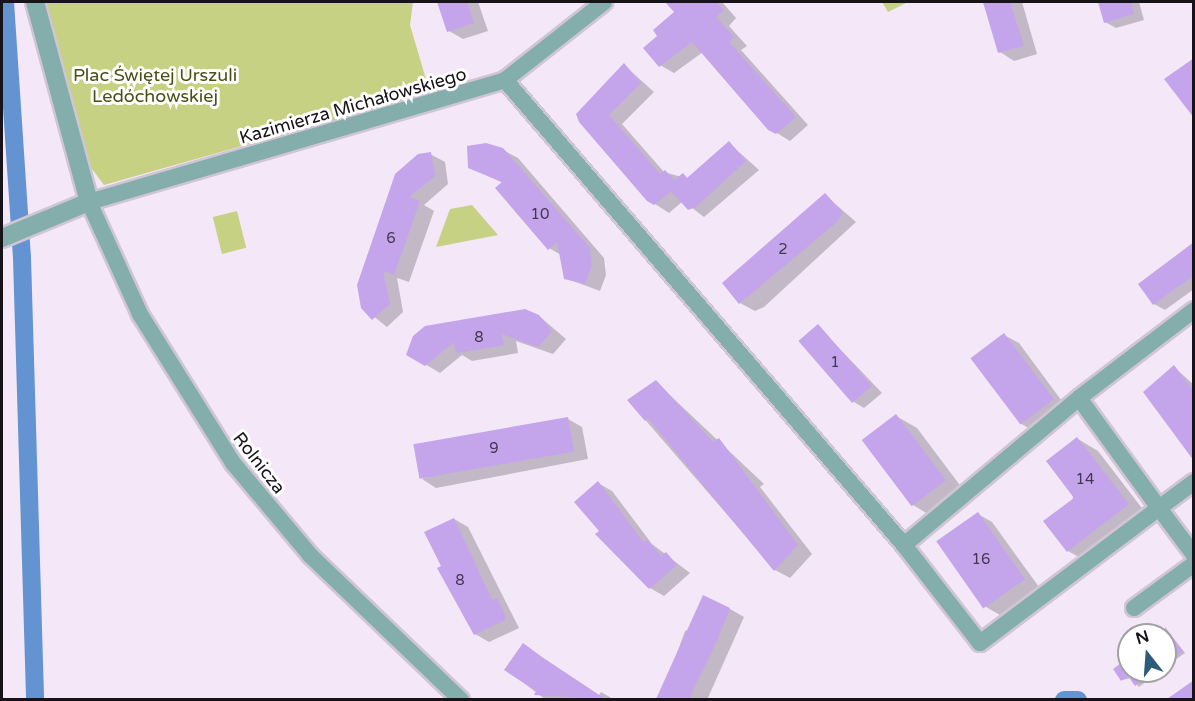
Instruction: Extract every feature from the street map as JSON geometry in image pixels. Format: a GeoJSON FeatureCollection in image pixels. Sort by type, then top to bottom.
{"type":"FeatureCollection","features":[{"type":"Feature","properties":{"kind":"street"},"geometry":{"type":"LineString","coordinates":[[2,238],[89,202],[35,2]]}},
{"type":"Feature","properties":{"kind":"street","name":"Kazimierza Michałowskiego"},"geometry":{"type":"LineString","coordinates":[[89,202],[505,80],[604,2]]}},
{"type":"Feature","properties":{"kind":"street"},"geometry":{"type":"LineString","coordinates":[[505,80],[904,545],[980,643],[1194,482]]}},
{"type":"Feature","properties":{"kind":"street","name":"Rolnicza"},"geometry":{"type":"LineString","coordinates":[[89,202],[140,314],[233,463],[310,555],[461,699]]}},
{"type":"Feature","properties":{"kind":"street"},"geometry":{"type":"LineString","coordinates":[[904,545],[1080,398],[1194,310]]}},
{"type":"Feature","properties":{"kind":"street"},"geometry":{"type":"LineString","coordinates":[[1080,398],[1194,555]]}},
{"type":"Feature","properties":{"kind":"street"},"geometry":{"type":"LineString","coordinates":[[1134,608],[1194,564]]}},
{"type":"Feature","properties":{"kind":"green space","name":"Plac Świętej Urszuli Ledóchowskiej"},"geometry":{"type":"Polygon","coordinates":[[[42,2],[413,2],[410,25],[430,93],[104,185],[86,161],[42,2]]]}},
{"type":"Feature","properties":{"kind":"green space"},"geometry":{"type":"Polygon","coordinates":[[[882,2],[908,2],[888,12],[882,2]]]}},
{"type":"Feature","properties":{"kind":"green space"},"geometry":{"type":"Polygon","coordinates":[[[472,205],[498,235],[436,247],[450,209],[472,205]]]}},
{"type":"Feature","properties":{"kind":"green space"},"geometry":{"type":"Polygon","coordinates":[[[237,211],[246,248],[222,254],[213,217],[237,211]]]}},
{"type":"Feature","properties":{"kind":"building"},"geometry":{"type":"Polygon","coordinates":[[[437,2],[467,2],[474,23],[447,32],[437,2]]]}},
{"type":"Feature","properties":{"kind":"building"},"geometry":{"type":"Polygon","coordinates":[[[665,2],[716,2],[724,10],[716,17],[734,37],[729,42],[796,117],[776,134],[768,130],[692,42],[659,67],[643,48],[657,36],[653,30],[674,12],[665,2]]]}},
{"type":"Feature","properties":{"kind":"building"},"geometry":{"type":"Polygon","coordinates":[[[983,2],[1010,2],[1024,46],[998,53],[983,2]]]}},
{"type":"Feature","properties":{"kind":"building"},"geometry":{"type":"Polygon","coordinates":[[[1098,2],[1131,2],[1134,14],[1104,23],[1098,2]]]}},
{"type":"Feature","properties":{"kind":"building"},"geometry":{"type":"Polygon","coordinates":[[[1194,58],[1194,118],[1164,79],[1194,58]]]}},
{"type":"Feature","properties":{"kind":"building"},"geometry":{"type":"Polygon","coordinates":[[[624,63],[641,83],[609,115],[660,174],[665,170],[674,180],[683,173],[687,178],[729,141],[746,161],[696,207],[688,210],[671,191],[654,205],[647,201],[579,122],[576,114],[624,63]]]}},
{"type":"Feature","properties":{"kind":"building"},"geometry":{"type":"Polygon","coordinates":[[[486,143],[503,148],[590,248],[592,266],[585,284],[564,279],[557,242],[548,250],[495,188],[502,182],[468,168],[467,146],[486,143]]]}},
{"type":"Feature","properties":{"kind":"building"},"geometry":{"type":"Polygon","coordinates":[[[431,152],[435,176],[409,197],[420,201],[394,275],[383,271],[390,304],[372,320],[361,308],[357,285],[395,174],[418,154],[431,152]]]}},
{"type":"Feature","properties":{"kind":"building"},"geometry":{"type":"Polygon","coordinates":[[[825,193],[843,213],[837,222],[739,304],[722,283],[825,193]]]}},
{"type":"Feature","properties":{"kind":"building"},"geometry":{"type":"Polygon","coordinates":[[[1194,242],[1194,275],[1153,305],[1138,284],[1194,242]]]}},
{"type":"Feature","properties":{"kind":"building"},"geometry":{"type":"Polygon","coordinates":[[[525,309],[539,315],[552,331],[538,347],[502,334],[504,345],[456,353],[454,342],[425,366],[406,355],[413,336],[425,326],[525,309]]]}},
{"type":"Feature","properties":{"kind":"building"},"geometry":{"type":"Polygon","coordinates":[[[818,324],[872,386],[852,403],[798,341],[818,324]]]}},
{"type":"Feature","properties":{"kind":"building"},"geometry":{"type":"Polygon","coordinates":[[[1004,333],[1054,399],[1020,425],[970,358],[1004,333]]]}},
{"type":"Feature","properties":{"kind":"building"},"geometry":{"type":"Polygon","coordinates":[[[1174,365],[1194,392],[1194,461],[1143,392],[1174,365]]]}},
{"type":"Feature","properties":{"kind":"building"},"geometry":{"type":"Polygon","coordinates":[[[656,380],[713,442],[719,438],[798,545],[774,571],[648,418],[645,421],[627,400],[656,380]]]}},
{"type":"Feature","properties":{"kind":"building"},"geometry":{"type":"Polygon","coordinates":[[[896,414],[946,480],[912,506],[862,440],[896,414]]]}},
{"type":"Feature","properties":{"kind":"building"},"geometry":{"type":"Polygon","coordinates":[[[568,417],[574,451],[419,479],[413,444],[568,417]]]}},
{"type":"Feature","properties":{"kind":"building"},"geometry":{"type":"Polygon","coordinates":[[[1077,437],[1129,504],[1067,552],[1043,521],[1074,498],[1046,461],[1077,437]]]}},
{"type":"Feature","properties":{"kind":"building"},"geometry":{"type":"Polygon","coordinates":[[[598,481],[643,542],[647,540],[661,556],[666,552],[677,565],[649,589],[595,534],[599,531],[574,502],[598,481]]]}},
{"type":"Feature","properties":{"kind":"building"},"geometry":{"type":"Polygon","coordinates":[[[978,512],[1025,579],[983,608],[936,541],[978,512]]]}},
{"type":"Feature","properties":{"kind":"building"},"geometry":{"type":"Polygon","coordinates":[[[454,518],[492,600],[497,598],[505,615],[505,620],[474,635],[437,568],[441,566],[424,532],[454,518]]]}},
{"type":"Feature","properties":{"kind":"building"},"geometry":{"type":"Polygon","coordinates":[[[703,595],[730,608],[716,643],[689,699],[656,699],[703,595]]]}},
{"type":"Feature","properties":{"kind":"building"},"geometry":{"type":"Polygon","coordinates":[[[523,643],[605,699],[534,695],[536,691],[504,670],[523,643]]]}},
{"type":"Feature","properties":{"kind":"building"},"geometry":{"type":"Polygon","coordinates":[[[1177,643],[1183,651],[1177,655],[1177,643]]]}},
{"type":"Feature","properties":{"kind":"building"},"geometry":{"type":"Polygon","coordinates":[[[1194,680],[1194,699],[1167,699],[1194,680]]]}},
{"type":"Feature","properties":{"kind":"waterway"},"geometry":{"type":"LineString","coordinates":[[5,2],[22,258],[35,700]]}},
{"type":"Feature","properties":{"kind":"waterway"},"geometry":{"type":"LineString","coordinates":[[1064,700],[1078,700]]}}]}
